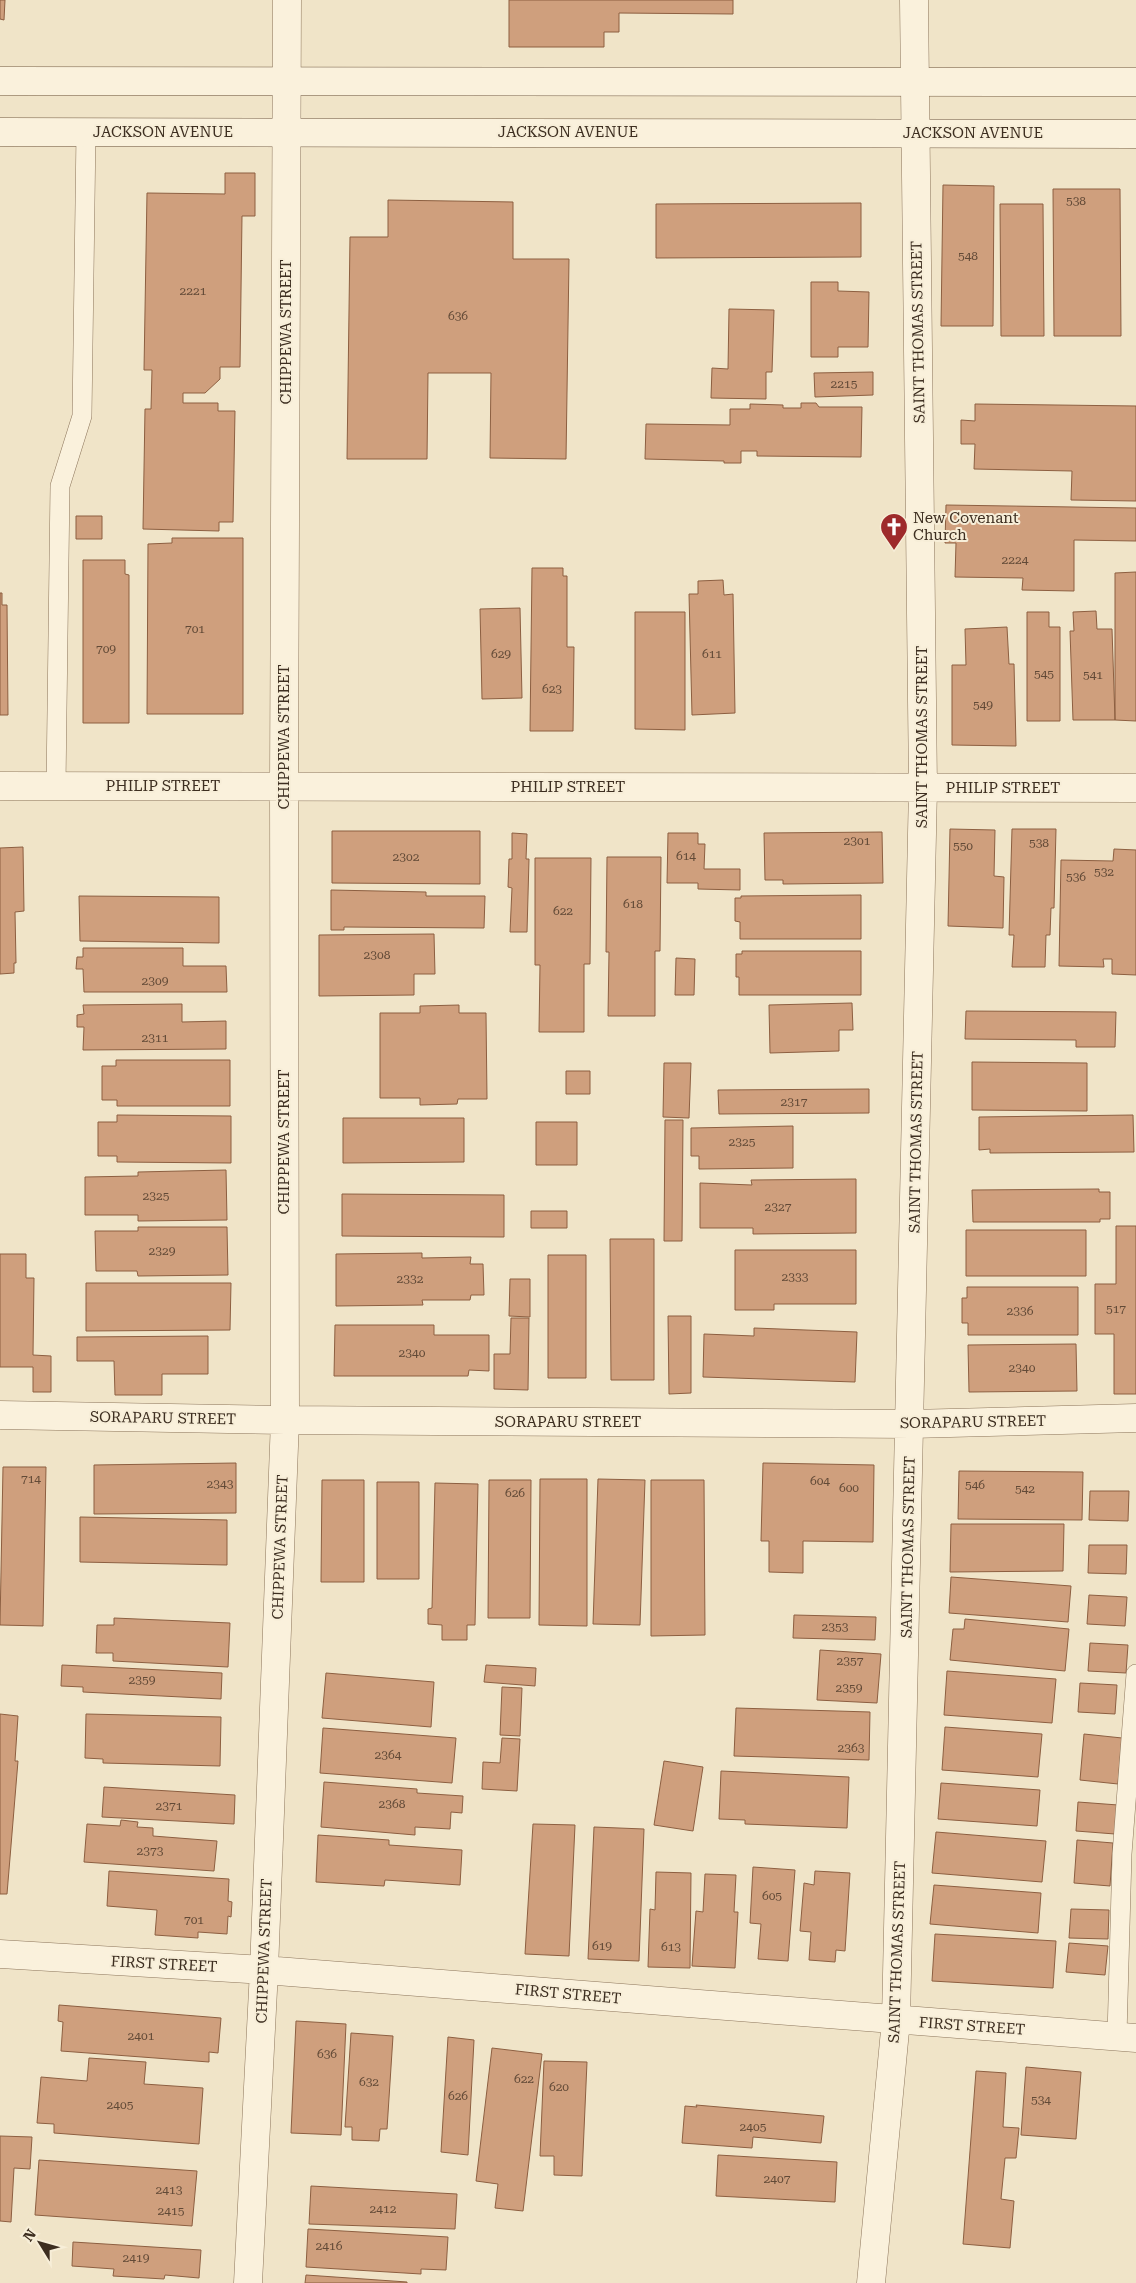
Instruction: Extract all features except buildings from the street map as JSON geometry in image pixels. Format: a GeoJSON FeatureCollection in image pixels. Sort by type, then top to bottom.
{"type":"FeatureCollection","features":[{"type":"Feature","properties":{"kind":"street","name":"CHIPPEWA STREET"},"geometry":{"type":"LineString","coordinates":[[248,2283],[264,1970],[285,1420],[284,787],[287,0]]}},
{"type":"Feature","properties":{"kind":"street","name":"SAINT THOMAS STREET"},"geometry":{"type":"LineString","coordinates":[[871,2283],[896,2020],[911,1424],[923,788],[913,81],[914,0]]}},
{"type":"Feature","properties":{"kind":"street"},"geometry":{"type":"LineString","coordinates":[[0,82],[1136,82]]}},
{"type":"Feature","properties":{"kind":"street","name":"JACKSON AVENUE"},"geometry":{"type":"LineString","coordinates":[[0,132],[915,132],[1136,134]]}},
{"type":"Feature","properties":{"kind":"street","name":"PHILIP STREET"},"geometry":{"type":"LineString","coordinates":[[0,786],[1136,788]]}},
{"type":"Feature","properties":{"kind":"street","name":"SORAPARU STREET"},"geometry":{"type":"LineString","coordinates":[[0,1415],[285,1420],[911,1424],[1136,1418]]}},
{"type":"Feature","properties":{"kind":"street","name":"FIRST STREET"},"geometry":{"type":"LineString","coordinates":[[0,1954],[264,1970],[1126,2037]]}},
{"type":"Feature","properties":{"kind":"lane"},"geometry":{"type":"LineString","coordinates":[[56,786],[60,486],[82,416],[86,132]]}},
{"type":"Feature","properties":{"kind":"lane"},"geometry":{"type":"LineString","coordinates":[[1126,2037],[1122,1854],[1136,1674]]}},
{"type":"Feature","properties":{"kind":"place","name":"New Covenant Church"},"geometry":{"type":"Point","coordinates":[894,551]}}]}
